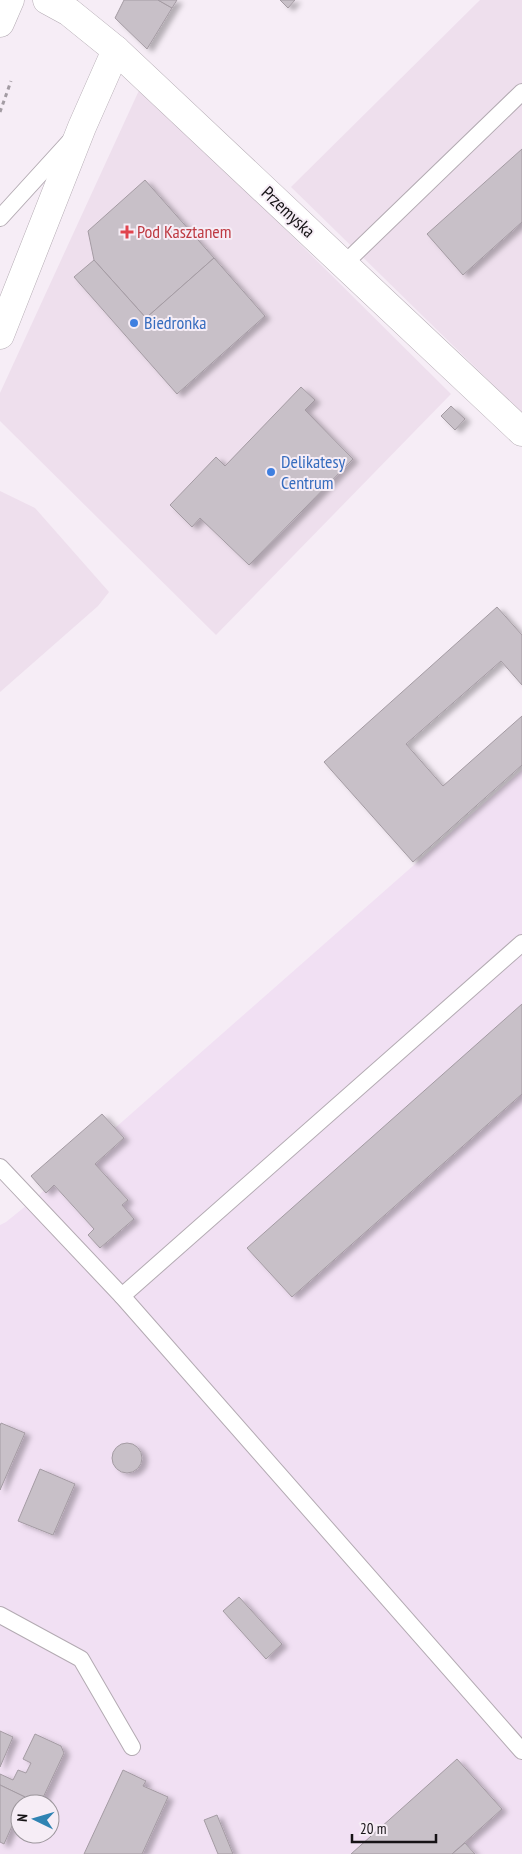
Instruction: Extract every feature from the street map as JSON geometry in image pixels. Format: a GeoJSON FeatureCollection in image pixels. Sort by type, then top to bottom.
{"type":"FeatureCollection","features":[{"type":"Feature","properties":{"kind":"street"},"geometry":{"type":"LineString","coordinates":[[0,23],[10,0]]}},
{"type":"Feature","properties":{"kind":"street","name":"Przemyska"},"geometry":{"type":"LineString","coordinates":[[47,0],[69,12],[116,50],[522,432]]}},
{"type":"Feature","properties":{"kind":"street"},"geometry":{"type":"LineString","coordinates":[[0,335],[82,127],[116,50]]}},
{"type":"Feature","properties":{"kind":"lane"},"geometry":{"type":"LineString","coordinates":[[344,264],[522,92]]}},
{"type":"Feature","properties":{"kind":"lane"},"geometry":{"type":"LineString","coordinates":[[0,218],[82,127]]}},
{"type":"Feature","properties":{"kind":"lane"},"geometry":{"type":"LineString","coordinates":[[122,1296],[522,944]]}},
{"type":"Feature","properties":{"kind":"lane"},"geometry":{"type":"LineString","coordinates":[[0,1167],[122,1296],[522,1751]]}},
{"type":"Feature","properties":{"kind":"lane"},"geometry":{"type":"LineString","coordinates":[[0,1615],[81,1659],[132,1747]]}},
{"type":"Feature","properties":{"kind":"path"},"geometry":{"type":"LineString","coordinates":[[0,112],[11,81]]}},
{"type":"Feature","properties":{"kind":"shaded area"},"geometry":{"type":"Polygon","coordinates":[[[480,0],[522,0],[522,413],[291,187],[480,0]]]}},
{"type":"Feature","properties":{"kind":"shaded area"},"geometry":{"type":"Polygon","coordinates":[[[141,86],[451,394],[216,635],[0,421],[0,393],[141,86]]]}},
{"type":"Feature","properties":{"kind":"shaded area"},"geometry":{"type":"Polygon","coordinates":[[[0,491],[35,508],[109,592],[98,606],[0,692],[0,491]]]}},
{"type":"Feature","properties":{"kind":"shaded area"},"geometry":{"type":"Polygon","coordinates":[[[522,770],[522,1854],[0,1854],[0,1225],[6,1222],[522,770]]]}},
{"type":"Feature","properties":{"kind":"building"},"geometry":{"type":"Polygon","coordinates":[[[124,0],[158,0],[172,8],[147,49],[115,18],[124,0]]]}},
{"type":"Feature","properties":{"kind":"building"},"geometry":{"type":"Polygon","coordinates":[[[158,0],[177,0],[172,8],[158,0]]]}},
{"type":"Feature","properties":{"kind":"building"},"geometry":{"type":"Polygon","coordinates":[[[280,0],[295,0],[288,8],[280,0]]]}},
{"type":"Feature","properties":{"kind":"building"},"geometry":{"type":"Polygon","coordinates":[[[522,149],[522,222],[463,275],[427,234],[522,149]]]}},
{"type":"Feature","properties":{"kind":"building"},"geometry":{"type":"Polygon","coordinates":[[[145,180],[214,258],[146,318],[94,260],[88,231],[145,180]]]}},
{"type":"Feature","properties":{"kind":"building"},"geometry":{"type":"Polygon","coordinates":[[[214,258],[265,316],[177,394],[74,277],[94,260],[146,318],[214,258]]]}},
{"type":"Feature","properties":{"kind":"building","name":"Delikatesy Centrum"},"geometry":{"type":"Polygon","coordinates":[[[301,387],[315,400],[305,410],[353,459],[249,565],[200,518],[192,527],[170,505],[216,457],[225,466],[301,387]]]}},
{"type":"Feature","properties":{"kind":"building"},"geometry":{"type":"Polygon","coordinates":[[[451,406],[465,419],[455,430],[441,416],[451,406]]]}},
{"type":"Feature","properties":{"kind":"building"},"geometry":{"type":"Polygon","coordinates":[[[497,607],[522,635],[522,685],[501,661],[406,744],[443,786],[522,716],[522,765],[413,862],[324,762],[497,607]]]}},
{"type":"Feature","properties":{"kind":"building"},"geometry":{"type":"Polygon","coordinates":[[[522,1004],[522,1094],[292,1297],[247,1248],[522,1004]]]}},
{"type":"Feature","properties":{"kind":"building"},"geometry":{"type":"Polygon","coordinates":[[[102,1114],[124,1138],[95,1164],[128,1200],[122,1205],[134,1219],[100,1248],[88,1235],[94,1229],[54,1185],[46,1193],[31,1176],[102,1114]]]}},
{"type":"Feature","properties":{"kind":"building"},"geometry":{"type":"Polygon","coordinates":[[[1,1423],[25,1433],[0,1490],[0,1426],[1,1423]]]}},
{"type":"Feature","properties":{"kind":"building"},"geometry":{"type":"Polygon","coordinates":[[[127,1443],[133,1444],[141,1452],[141,1464],[133,1472],[127,1473],[121,1472],[113,1464],[112,1458],[113,1452],[121,1444],[127,1443]]]}},
{"type":"Feature","properties":{"kind":"building"},"geometry":{"type":"Polygon","coordinates":[[[40,1469],[75,1484],[53,1535],[18,1521],[40,1469]]]}},
{"type":"Feature","properties":{"kind":"building"},"geometry":{"type":"Polygon","coordinates":[[[239,1597],[282,1644],[266,1659],[223,1611],[239,1597]]]}},
{"type":"Feature","properties":{"kind":"building"},"geometry":{"type":"Polygon","coordinates":[[[0,1731],[13,1737],[0,1767],[0,1731]]]}},
{"type":"Feature","properties":{"kind":"building"},"geometry":{"type":"Polygon","coordinates":[[[35,1734],[61,1746],[64,1753],[45,1794],[19,1794],[0,1785],[0,1774],[13,1780],[18,1770],[26,1773],[31,1763],[23,1759],[35,1734]]]}},
{"type":"Feature","properties":{"kind":"building"},"geometry":{"type":"Polygon","coordinates":[[[457,1759],[502,1809],[452,1854],[351,1854],[457,1759]]]}},
{"type":"Feature","properties":{"kind":"building"},"geometry":{"type":"Polygon","coordinates":[[[123,1770],[146,1781],[143,1786],[168,1797],[142,1854],[84,1854],[123,1770]]]}},
{"type":"Feature","properties":{"kind":"building"},"geometry":{"type":"Polygon","coordinates":[[[0,1785],[19,1794],[10,1794],[10,1830],[4,1844],[0,1842],[0,1785]]]}},
{"type":"Feature","properties":{"kind":"building"},"geometry":{"type":"Polygon","coordinates":[[[217,1815],[233,1854],[218,1854],[204,1820],[217,1815]]]}},
{"type":"Feature","properties":{"kind":"building"},"geometry":{"type":"Polygon","coordinates":[[[465,1843],[475,1854],[452,1854],[465,1843]]]}},
{"type":"Feature","properties":{"kind":"place","name":"Pod Kasztanem"},"geometry":{"type":"Point","coordinates":[127,232]}},
{"type":"Feature","properties":{"kind":"place","name":"Biedronka"},"geometry":{"type":"Point","coordinates":[134,323]}},
{"type":"Feature","properties":{"kind":"place","name":"Delikatesy Centrum"},"geometry":{"type":"Point","coordinates":[271,472]}}]}
